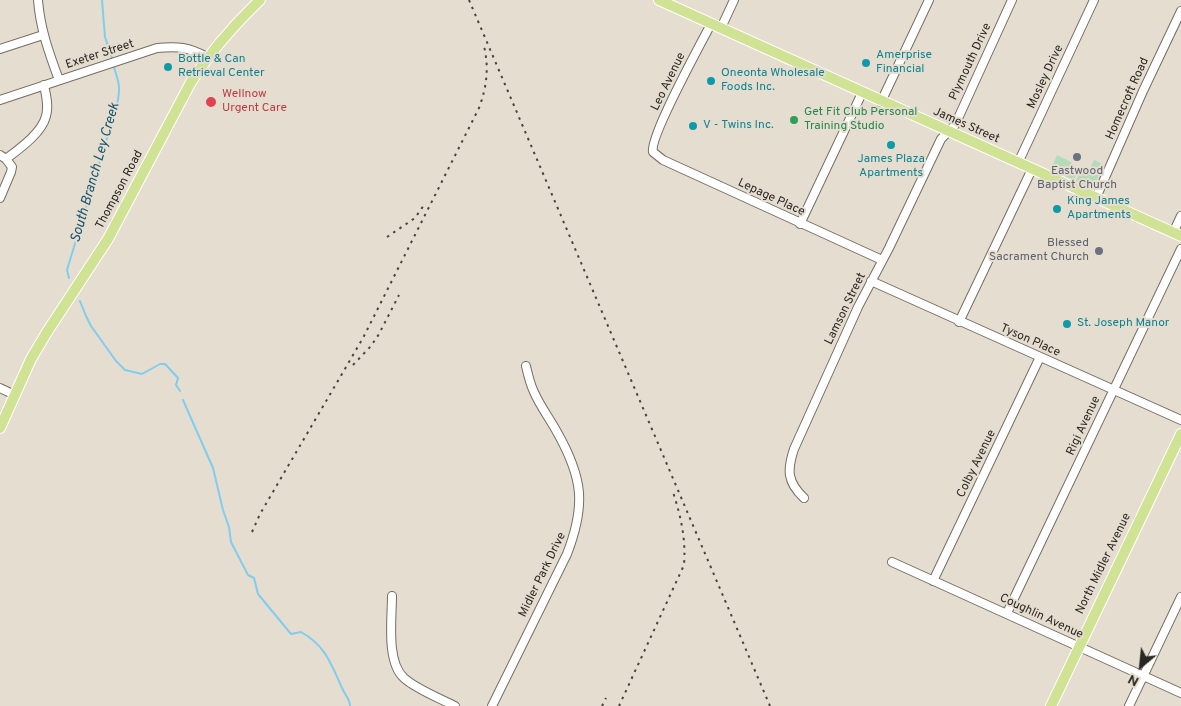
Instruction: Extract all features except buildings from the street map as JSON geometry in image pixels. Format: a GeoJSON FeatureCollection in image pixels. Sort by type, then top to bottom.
{"type":"FeatureCollection","features":[{"type":"Feature","properties":{"kind":"main road","name":"Thompson Road"},"geometry":{"type":"LineString","coordinates":[[0,428],[31,359],[46,332],[108,239],[182,98],[207,57],[260,0]]}},
{"type":"Feature","properties":{"kind":"main road","name":"James Street"},"geometry":{"type":"LineString","coordinates":[[659,0],[881,102],[1177,234]]}},
{"type":"Feature","properties":{"kind":"main road","name":"North Midler Avenue"},"geometry":{"type":"LineString","coordinates":[[1051,706],[1181,434]]}},
{"type":"Feature","properties":{"kind":"street"},"geometry":{"type":"LineString","coordinates":[[38,0],[43,35],[59,80]]}},
{"type":"Feature","properties":{"kind":"street"},"geometry":{"type":"LineString","coordinates":[[721,28],[734,0]]}},
{"type":"Feature","properties":{"kind":"street"},"geometry":{"type":"LineString","coordinates":[[881,102],[929,0]]}},
{"type":"Feature","properties":{"kind":"street","name":"Plymouth Drive"},"geometry":{"type":"LineString","coordinates":[[948,132],[954,125],[1012,0]]}},
{"type":"Feature","properties":{"kind":"street","name":"Mosley Drive"},"geometry":{"type":"LineString","coordinates":[[1018,163],[1094,0]]}},
{"type":"Feature","properties":{"kind":"street","name":"Homecroft Road"},"geometry":{"type":"LineString","coordinates":[[1096,198],[1181,11]]}},
{"type":"Feature","properties":{"kind":"street","name":"Leo Avenue"},"geometry":{"type":"LineString","coordinates":[[653,152],[652,147],[662,122],[711,24]]}},
{"type":"Feature","properties":{"kind":"street"},"geometry":{"type":"LineString","coordinates":[[0,48],[43,35]]}},
{"type":"Feature","properties":{"kind":"street","name":"Exeter Street"},"geometry":{"type":"LineString","coordinates":[[0,100],[157,48],[178,46],[191,49],[207,57]]}},
{"type":"Feature","properties":{"kind":"street"},"geometry":{"type":"LineString","coordinates":[[0,198],[12,166],[3,157],[32,136],[44,122],[47,111],[44,85]]}},
{"type":"Feature","properties":{"kind":"street"},"geometry":{"type":"LineString","coordinates":[[800,224],[862,93]]}},
{"type":"Feature","properties":{"kind":"street","name":"Lamson Street"},"geometry":{"type":"LineString","coordinates":[[804,498],[795,490],[790,481],[791,460],[858,307],[941,138],[948,132]]}},
{"type":"Feature","properties":{"kind":"street","name":"Lepage Place"},"geometry":{"type":"LineString","coordinates":[[653,152],[663,160],[882,260]]}},
{"type":"Feature","properties":{"kind":"street"},"geometry":{"type":"LineString","coordinates":[[959,322],[1032,169]]}},
{"type":"Feature","properties":{"kind":"street"},"geometry":{"type":"LineString","coordinates":[[1177,234],[1181,216]]}},
{"type":"Feature","properties":{"kind":"street","name":"Rigi Avenue"},"geometry":{"type":"LineString","coordinates":[[1006,613],[1181,249]]}},
{"type":"Feature","properties":{"kind":"street","name":"Tyson Place"},"geometry":{"type":"LineString","coordinates":[[871,281],[1181,420]]}},
{"type":"Feature","properties":{"kind":"street","name":"Colby Avenue"},"geometry":{"type":"LineString","coordinates":[[933,581],[1040,357]]}},
{"type":"Feature","properties":{"kind":"street","name":"Midler Park Drive"},"geometry":{"type":"LineString","coordinates":[[492,706],[567,554],[576,530],[579,511],[579,487],[574,465],[533,392],[526,366]]}},
{"type":"Feature","properties":{"kind":"street"},"geometry":{"type":"LineString","coordinates":[[0,388],[15,395]]}},
{"type":"Feature","properties":{"kind":"street","name":"Coughlin Avenue"},"geometry":{"type":"LineString","coordinates":[[892,562],[1181,693]]}},
{"type":"Feature","properties":{"kind":"street"},"geometry":{"type":"LineString","coordinates":[[392,596],[392,651],[396,668],[410,683],[454,706]]}},
{"type":"Feature","properties":{"kind":"street"},"geometry":{"type":"LineString","coordinates":[[1129,706],[1181,597]]}},
{"type":"Feature","properties":{"kind":"green space"},"geometry":{"type":"Polygon","coordinates":[[[1057,155],[1071,162],[1077,173],[1074,180],[1051,170],[1057,155]]]}},
{"type":"Feature","properties":{"kind":"green space"},"geometry":{"type":"Polygon","coordinates":[[[1094,160],[1104,165],[1092,189],[1076,181],[1079,174],[1088,173],[1094,160]]]}},
{"type":"Feature","properties":{"kind":"waterway","name":"South Branch Ley Creek"},"geometry":{"type":"LineString","coordinates":[[102,0],[105,37],[112,58]]}},
{"type":"Feature","properties":{"kind":"waterway","name":"South Branch Ley Creek"},"geometry":{"type":"LineString","coordinates":[[69,278],[67,270],[117,103],[119,85],[114,67]]}},
{"type":"Feature","properties":{"kind":"waterway","name":"South Branch Ley Creek"},"geometry":{"type":"LineString","coordinates":[[80,301],[91,326],[116,361],[125,370],[142,374],[160,364],[165,364],[178,378],[176,385],[180,391]]}},
{"type":"Feature","properties":{"kind":"waterway","name":"South Branch Ley Creek"},"geometry":{"type":"LineString","coordinates":[[183,400],[213,468],[229,527],[231,542],[248,575],[254,578],[258,594],[291,634],[301,632],[316,643],[327,656],[350,706]]}},
{"type":"Feature","properties":{"kind":"railway"},"geometry":{"type":"LineString","coordinates":[[469,0],[770,706]]}},
{"type":"Feature","properties":{"kind":"railway"},"geometry":{"type":"LineString","coordinates":[[252,532],[260,514],[363,338],[479,108],[486,77],[484,46]]}},
{"type":"Feature","properties":{"kind":"railway"},"geometry":{"type":"LineString","coordinates":[[387,237],[415,218],[424,205]]}},
{"type":"Feature","properties":{"kind":"railway"},"geometry":{"type":"LineString","coordinates":[[353,365],[371,346],[379,334],[399,295]]}},
{"type":"Feature","properties":{"kind":"railway"},"geometry":{"type":"LineString","coordinates":[[619,706],[684,565],[682,528],[673,492]]}},
{"type":"Feature","properties":{"kind":"railway"},"geometry":{"type":"LineString","coordinates":[[602,706],[606,698]]}},
{"type":"Feature","properties":{"kind":"place","name":"Amerprise Financial"},"geometry":{"type":"Point","coordinates":[866,63]}},
{"type":"Feature","properties":{"kind":"place","name":"Bottle & Can Retrieval Center"},"geometry":{"type":"Point","coordinates":[168,67]}},
{"type":"Feature","properties":{"kind":"place","name":"Oneonta Wholesale Foods Inc."},"geometry":{"type":"Point","coordinates":[711,81]}},
{"type":"Feature","properties":{"kind":"place","name":"Wellnow Urgent Care"},"geometry":{"type":"Point","coordinates":[211,102]}},
{"type":"Feature","properties":{"kind":"place","name":"Get Fit Club Personal Training Studio"},"geometry":{"type":"Point","coordinates":[794,120]}},
{"type":"Feature","properties":{"kind":"place","name":"V - Twins Inc."},"geometry":{"type":"Point","coordinates":[693,126]}},
{"type":"Feature","properties":{"kind":"place","name":"James Plaza Apartments"},"geometry":{"type":"Point","coordinates":[891,145]}},
{"type":"Feature","properties":{"kind":"place","name":"Eastwood Baptist Church"},"geometry":{"type":"Point","coordinates":[1077,157]}},
{"type":"Feature","properties":{"kind":"place","name":"King James Apartments"},"geometry":{"type":"Point","coordinates":[1057,209]}},
{"type":"Feature","properties":{"kind":"place","name":"Blessed Sacrament Church"},"geometry":{"type":"Point","coordinates":[1099,251]}},
{"type":"Feature","properties":{"kind":"place","name":"St. Joseph Manor"},"geometry":{"type":"Point","coordinates":[1067,324]}}]}
